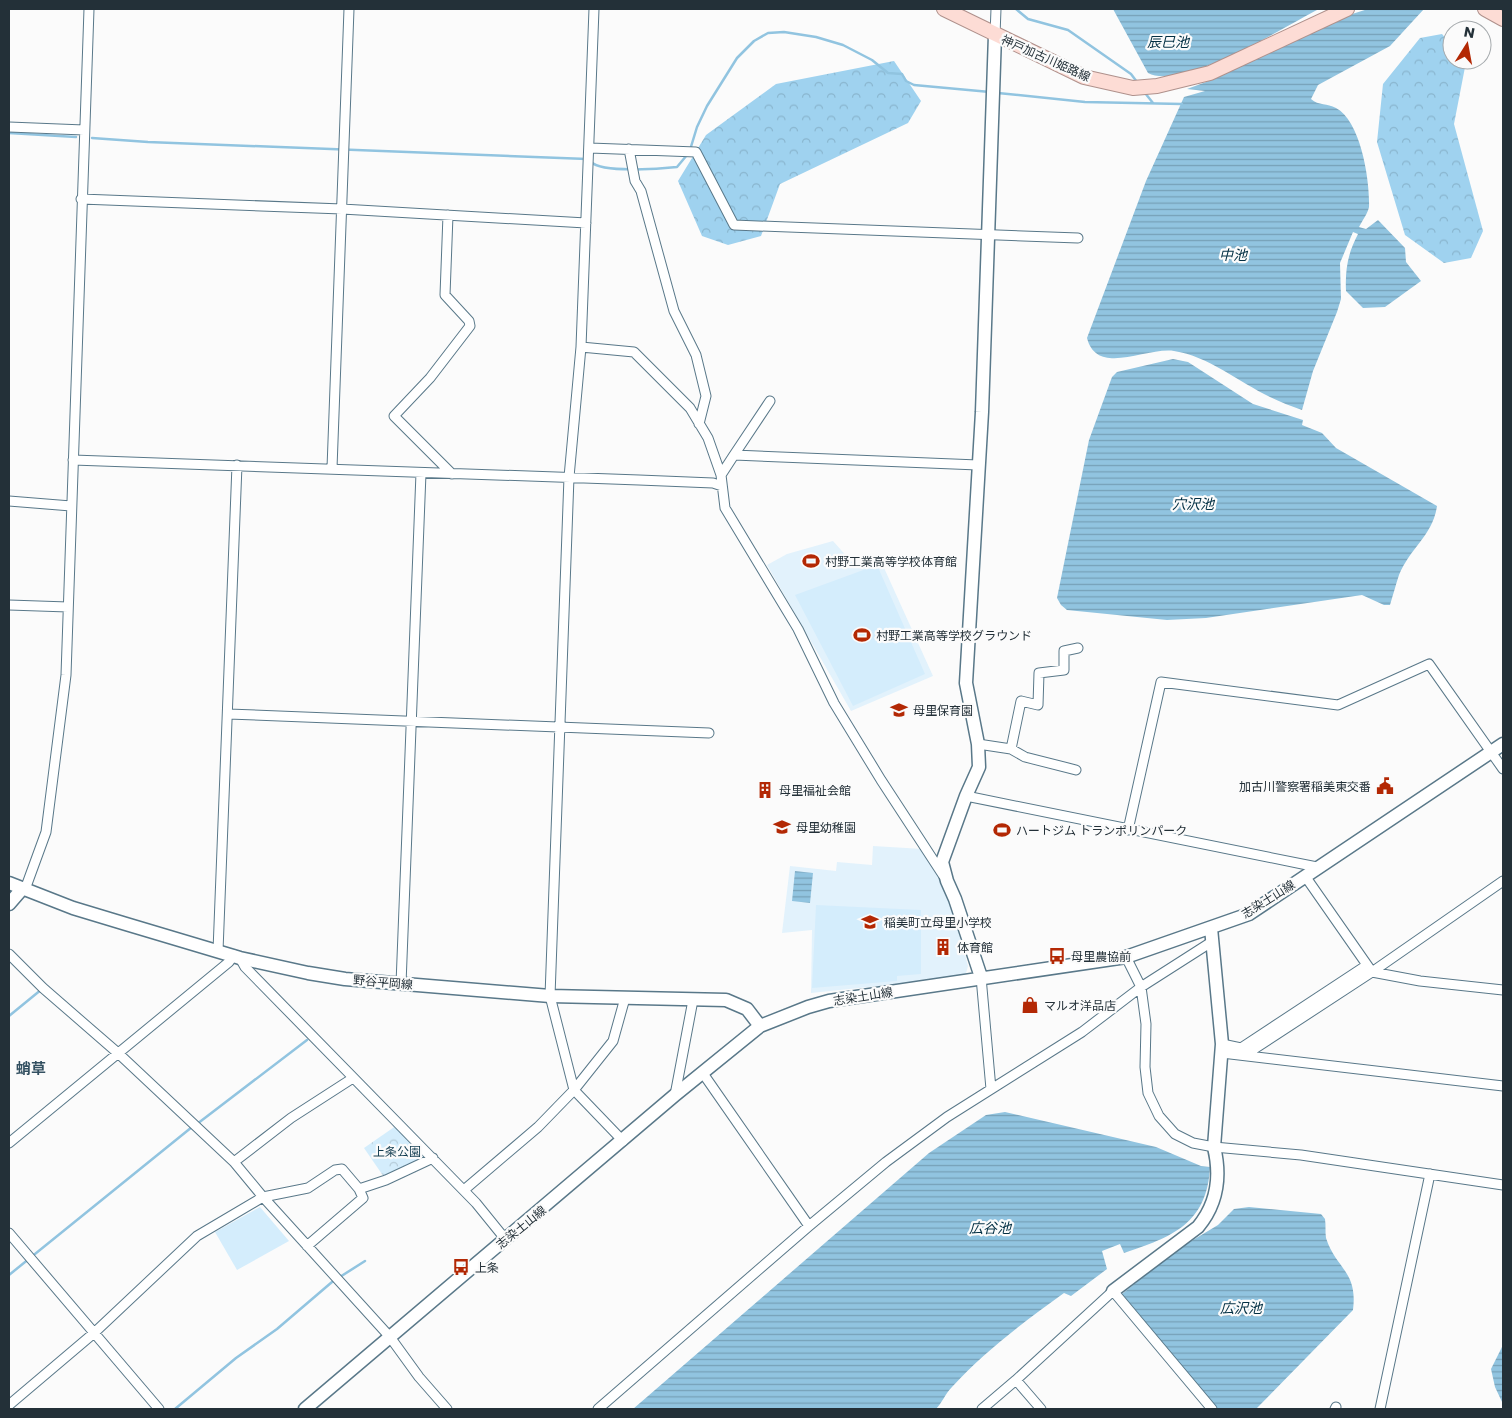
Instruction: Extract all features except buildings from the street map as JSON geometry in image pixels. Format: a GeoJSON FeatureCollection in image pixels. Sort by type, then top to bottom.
{"type":"FeatureCollection","features":[{"type":"Feature","properties":{"kind":"main road","name":"神戸加古川姫路線"},"geometry":{"type":"LineString","coordinates":[[944,9],[1084,78],[1133,88],[1157,86],[1210,73],[1347,9]]}},
{"type":"Feature","properties":{"kind":"main road"},"geometry":{"type":"LineString","coordinates":[[1485,9],[1503,19]]}},
{"type":"Feature","properties":{"kind":"main road"},"geometry":{"type":"LineString","coordinates":[[981,977],[942,862],[966,796],[979,767],[978,744],[966,683],[974,569],[989,235],[995,35]]}},
{"type":"Feature","properties":{"kind":"main road","name":"志染土山線"},"geometry":{"type":"LineString","coordinates":[[305,1409],[702,1072],[760,1026],[808,1006],[829,1001],[1126,957],[1212,935],[1248,914],[1503,744]]}},
{"type":"Feature","properties":{"kind":"main road","name":"野谷平岡線"},"geometry":{"type":"LineString","coordinates":[[9,883],[72,908],[218,951],[317,974],[401,984],[550,996],[726,1000],[737,1003],[747,1009],[760,1026]]}},
{"type":"Feature","properties":{"kind":"main road"},"geometry":{"type":"LineString","coordinates":[[9,904],[22,889]]}},
{"type":"Feature","properties":{"kind":"main road"},"geometry":{"type":"LineString","coordinates":[[1113,1291],[1198,1226],[1208,1214],[1218,1180],[1214,1147],[1222,1048],[1212,935]]}},
{"type":"Feature","properties":{"kind":"street"},"geometry":{"type":"LineString","coordinates":[[22,889],[27,884],[46,832],[66,676],[89,9]]}},
{"type":"Feature","properties":{"kind":"street"},"geometry":{"type":"LineString","coordinates":[[332,468],[349,9]]}},
{"type":"Feature","properties":{"kind":"street"},"geometry":{"type":"LineString","coordinates":[[594,9],[581,347],[569,477],[550,996],[574,1090],[623,1141]]}},
{"type":"Feature","properties":{"kind":"street"},"geometry":{"type":"LineString","coordinates":[[995,35],[996,9]]}},
{"type":"Feature","properties":{"kind":"street"},"geometry":{"type":"LineString","coordinates":[[9,127],[84,130]]}},
{"type":"Feature","properties":{"kind":"street"},"geometry":{"type":"LineString","coordinates":[[590,148],[696,152],[734,225],[1078,238]]}},
{"type":"Feature","properties":{"kind":"street"},"geometry":{"type":"LineString","coordinates":[[629,150],[634,174],[674,311],[696,355],[706,396],[699,424]]}},
{"type":"Feature","properties":{"kind":"street"},"geometry":{"type":"LineString","coordinates":[[81,199],[586,223]]}},
{"type":"Feature","properties":{"kind":"street"},"geometry":{"type":"LineString","coordinates":[[448,215],[445,295],[469,321],[470,326],[430,378],[394,416],[452,474]]}},
{"type":"Feature","properties":{"kind":"street"},"geometry":{"type":"LineString","coordinates":[[581,347],[634,352],[690,408],[708,438],[721,475],[725,508],[794,622],[834,703],[880,780],[947,881]]}},
{"type":"Feature","properties":{"kind":"street"},"geometry":{"type":"LineString","coordinates":[[721,475],[770,401]]}},
{"type":"Feature","properties":{"kind":"street"},"geometry":{"type":"LineString","coordinates":[[734,455],[978,464]]}},
{"type":"Feature","properties":{"kind":"street"},"geometry":{"type":"LineString","coordinates":[[73,460],[569,477],[713,483],[722,486]]}},
{"type":"Feature","properties":{"kind":"street"},"geometry":{"type":"LineString","coordinates":[[218,951],[237,466]]}},
{"type":"Feature","properties":{"kind":"street"},"geometry":{"type":"LineString","coordinates":[[401,984],[420,473]]}},
{"type":"Feature","properties":{"kind":"street"},"geometry":{"type":"LineString","coordinates":[[9,501],[71,506]]}},
{"type":"Feature","properties":{"kind":"street"},"geometry":{"type":"LineString","coordinates":[[9,605],[68,607]]}},
{"type":"Feature","properties":{"kind":"street"},"geometry":{"type":"LineString","coordinates":[[1011,749],[1022,702],[1038,705],[1038,673],[1064,670],[1064,651],[1078,648]]}},
{"type":"Feature","properties":{"kind":"street"},"geometry":{"type":"LineString","coordinates":[[1128,830],[1161,682],[1338,705],[1429,664],[1503,769]]}},
{"type":"Feature","properties":{"kind":"street"},"geometry":{"type":"LineString","coordinates":[[228,714],[709,733]]}},
{"type":"Feature","properties":{"kind":"street"},"geometry":{"type":"LineString","coordinates":[[978,744],[1011,749],[1025,757],[1076,770]]}},
{"type":"Feature","properties":{"kind":"street"},"geometry":{"type":"LineString","coordinates":[[966,796],[1317,867]]}},
{"type":"Feature","properties":{"kind":"street"},"geometry":{"type":"LineString","coordinates":[[1305,876],[1370,969],[1420,981],[1503,990]]}},
{"type":"Feature","properties":{"kind":"street"},"geometry":{"type":"LineString","coordinates":[[1245,1055],[1503,881]]}},
{"type":"Feature","properties":{"kind":"street"},"geometry":{"type":"LineString","coordinates":[[598,1409],[809,1226],[886,1162],[947,1117],[1082,1032],[1212,935]]}},
{"type":"Feature","properties":{"kind":"street"},"geometry":{"type":"LineString","coordinates":[[9,954],[43,988],[119,1054],[234,1162],[263,1197],[390,1337],[419,1377],[447,1409]]}},
{"type":"Feature","properties":{"kind":"street"},"geometry":{"type":"LineString","coordinates":[[9,1143],[237,956],[245,967],[464,1190],[506,1240]]}},
{"type":"Feature","properties":{"kind":"street"},"geometry":{"type":"LineString","coordinates":[[1126,957],[1141,987],[1146,1024],[1145,1067],[1148,1094],[1159,1116],[1176,1134],[1193,1143],[1214,1147],[1301,1155],[1503,1185]]}},
{"type":"Feature","properties":{"kind":"street"},"geometry":{"type":"LineString","coordinates":[[1222,1048],[1241,1048],[1370,969]]}},
{"type":"Feature","properties":{"kind":"street"},"geometry":{"type":"LineString","coordinates":[[981,977],[991,1089]]}},
{"type":"Feature","properties":{"kind":"street"},"geometry":{"type":"LineString","coordinates":[[464,1190],[538,1127],[574,1090],[613,1041],[626,998]]}},
{"type":"Feature","properties":{"kind":"street"},"geometry":{"type":"LineString","coordinates":[[675,1095],[693,1000]]}},
{"type":"Feature","properties":{"kind":"street"},"geometry":{"type":"LineString","coordinates":[[1222,1048],[1245,1055],[1503,1086]]}},
{"type":"Feature","properties":{"kind":"street"},"geometry":{"type":"LineString","coordinates":[[702,1072],[809,1226]]}},
{"type":"Feature","properties":{"kind":"street"},"geometry":{"type":"LineString","coordinates":[[234,1162],[291,1118],[353,1078]]}},
{"type":"Feature","properties":{"kind":"street"},"geometry":{"type":"LineString","coordinates":[[359,1189],[386,1180],[433,1158]]}},
{"type":"Feature","properties":{"kind":"street"},"geometry":{"type":"LineString","coordinates":[[9,1404],[94,1333],[197,1236],[263,1197],[308,1188],[335,1170],[342,1169],[359,1189],[363,1198],[307,1246]]}},
{"type":"Feature","properties":{"kind":"street"},"geometry":{"type":"LineString","coordinates":[[1380,1409],[1430,1174]]}},
{"type":"Feature","properties":{"kind":"street"},"geometry":{"type":"LineString","coordinates":[[9,1233],[160,1409]]}},
{"type":"Feature","properties":{"kind":"street"},"geometry":{"type":"LineString","coordinates":[[982,1409],[1113,1291],[1212,1409]]}},
{"type":"Feature","properties":{"kind":"street"},"geometry":{"type":"LineString","coordinates":[[1016,1380],[1041,1409]]}},
{"type":"Feature","properties":{"kind":"shaded area","name":"村野工業高等学校グラウンド"},"geometry":{"type":"Polygon","coordinates":[[[833,541],[857,568],[880,559],[933,676],[851,711],[767,565],[787,554],[833,541]]]}},
{"type":"Feature","properties":{"kind":"shaded area","name":"稲美町立母里小学校"},"geometry":{"type":"Polygon","coordinates":[[[873,846],[923,849],[938,874],[954,914],[968,966],[965,977],[811,993],[812,930],[782,933],[790,866],[836,871],[837,862],[872,865],[873,846]]]}},
{"type":"Feature","properties":{"kind":"green space"},"geometry":{"type":"Polygon","coordinates":[[[1442,34],[1442,70],[1464,70],[1454,124],[1483,231],[1471,258],[1444,263],[1405,235],[1377,142],[1383,84],[1420,38],[1442,34]]]}},
{"type":"Feature","properties":{"kind":"green space"},"geometry":{"type":"Polygon","coordinates":[[[894,61],[921,101],[908,123],[780,184],[761,236],[728,245],[702,236],[678,181],[706,135],[776,84],[894,61]]]}},
{"type":"Feature","properties":{"kind":"green space","name":"村野工業高等学校グラウンド"},"geometry":{"type":"Polygon","coordinates":[[[877,565],[925,674],[853,706],[795,595],[877,565]]]}},
{"type":"Feature","properties":{"kind":"green space"},"geometry":{"type":"Polygon","coordinates":[[[816,905],[921,910],[921,974],[897,976],[897,981],[812,988],[816,905]]]}},
{"type":"Feature","properties":{"kind":"green space","name":"上条公園"},"geometry":{"type":"Polygon","coordinates":[[[400,1123],[433,1158],[386,1180],[364,1148],[400,1123]]]}},
{"type":"Feature","properties":{"kind":"green space"},"geometry":{"type":"Polygon","coordinates":[[[260,1207],[289,1241],[237,1270],[215,1232],[260,1207]]]}},
{"type":"Feature","properties":{"kind":"water","name":"辰巳池"},"geometry":{"type":"Polygon","coordinates":[[[1113,9],[1319,9],[1258,42],[1208,65],[1184,73],[1164,76],[1148,73],[1113,9]]]}},
{"type":"Feature","properties":{"kind":"water","name":"中池"},"geometry":{"type":"Polygon","coordinates":[[[1368,9],[1424,9],[1390,46],[1318,85],[1311,99],[1317,103],[1336,108],[1345,115],[1358,138],[1366,168],[1369,196],[1369,207],[1359,227],[1366,229],[1378,220],[1405,248],[1406,262],[1421,281],[1385,307],[1363,308],[1346,291],[1348,261],[1358,234],[1353,232],[1340,263],[1341,299],[1313,371],[1302,410],[1270,397],[1211,364],[1187,354],[1163,351],[1124,358],[1112,358],[1101,356],[1092,350],[1087,338],[1146,181],[1184,97],[1205,91],[1187,89],[1206,82],[1333,20],[1368,9]]]}},
{"type":"Feature","properties":{"kind":"water","name":"穴沢池"},"geometry":{"type":"Polygon","coordinates":[[[1173,359],[1188,362],[1253,404],[1303,420],[1302,425],[1322,433],[1336,448],[1437,506],[1431,525],[1399,575],[1390,605],[1384,605],[1362,595],[1206,618],[1167,620],[1067,610],[1061,605],[1057,598],[1089,440],[1112,377],[1117,372],[1173,359]]]}},
{"type":"Feature","properties":{"kind":"water"},"geometry":{"type":"Polygon","coordinates":[[[795,871],[813,873],[810,903],[792,901],[795,871]]]}},
{"type":"Feature","properties":{"kind":"water","name":"広谷池"},"geometry":{"type":"Polygon","coordinates":[[[1005,1112],[1156,1147],[1201,1166],[1210,1167],[1202,1202],[1194,1215],[1172,1234],[1124,1253],[1120,1244],[1102,1251],[1107,1269],[1071,1296],[1064,1293],[1006,1337],[965,1374],[936,1409],[633,1409],[929,1153],[986,1115],[1005,1112]]]}},
{"type":"Feature","properties":{"kind":"water","name":"広沢池"},"geometry":{"type":"Polygon","coordinates":[[[1249,1207],[1321,1214],[1325,1219],[1326,1238],[1330,1248],[1349,1278],[1352,1287],[1354,1297],[1353,1310],[1256,1409],[1217,1409],[1122,1294],[1178,1249],[1218,1225],[1234,1209],[1249,1207]]]}},
{"type":"Feature","properties":{"kind":"water"},"geometry":{"type":"Polygon","coordinates":[[[1503,1345],[1503,1404],[1495,1387],[1491,1369],[1503,1345]]]}},
{"type":"Feature","properties":{"kind":"waterway"},"geometry":{"type":"LineString","coordinates":[[1016,9],[1028,19],[1068,30],[1131,74],[1137,82]]}},
{"type":"Feature","properties":{"kind":"waterway"},"geometry":{"type":"LineString","coordinates":[[690,150],[697,127],[707,106],[737,58],[754,41],[768,33],[784,32],[816,37],[843,45],[872,60],[888,73],[902,74],[906,81],[914,85],[990,92]]}},
{"type":"Feature","properties":{"kind":"waterway"},"geometry":{"type":"LineString","coordinates":[[998,93],[1085,102],[1182,104]]}},
{"type":"Feature","properties":{"kind":"waterway"},"geometry":{"type":"LineString","coordinates":[[1145,93],[1153,103]]}},
{"type":"Feature","properties":{"kind":"waterway"},"geometry":{"type":"LineString","coordinates":[[9,133],[76,137]]}},
{"type":"Feature","properties":{"kind":"waterway"},"geometry":{"type":"LineString","coordinates":[[92,138],[148,142],[587,159]]}},
{"type":"Feature","properties":{"kind":"waterway"},"geometry":{"type":"LineString","coordinates":[[591,162],[607,168],[658,169],[677,167],[687,155]]}},
{"type":"Feature","properties":{"kind":"waterway"},"geometry":{"type":"LineString","coordinates":[[9,1016],[42,989]]}},
{"type":"Feature","properties":{"kind":"waterway"},"geometry":{"type":"LineString","coordinates":[[197,1124],[307,1040]]}},
{"type":"Feature","properties":{"kind":"waterway"},"geometry":{"type":"LineString","coordinates":[[9,1275],[192,1127]]}},
{"type":"Feature","properties":{"kind":"waterway"},"geometry":{"type":"LineString","coordinates":[[175,1409],[236,1358],[277,1329],[332,1282],[365,1261]]}},
{"type":"Feature","properties":{"kind":"place","name":"村野工業高等学校体育館"},"geometry":{"type":"Point","coordinates":[811,561]}},
{"type":"Feature","properties":{"kind":"place","name":"村野工業高等学校グラウンド"},"geometry":{"type":"Point","coordinates":[862,635]}},
{"type":"Feature","properties":{"kind":"place","name":"母里保育園"},"geometry":{"type":"Point","coordinates":[899,710]}},
{"type":"Feature","properties":{"kind":"place","name":"加古川警察署稲美東交番"},"geometry":{"type":"Point","coordinates":[1385,786]}},
{"type":"Feature","properties":{"kind":"place","name":"母里福祉会館"},"geometry":{"type":"Point","coordinates":[765,790]}},
{"type":"Feature","properties":{"kind":"place","name":"母里幼稚園"},"geometry":{"type":"Point","coordinates":[782,827]}},
{"type":"Feature","properties":{"kind":"place","name":"ハートジム トランポリンパーク"},"geometry":{"type":"Point","coordinates":[1002,830]}},
{"type":"Feature","properties":{"kind":"place","name":"稲美町立母里小学校"},"geometry":{"type":"Point","coordinates":[870,922]}},
{"type":"Feature","properties":{"kind":"place","name":"体育館"},"geometry":{"type":"Point","coordinates":[943,947]}},
{"type":"Feature","properties":{"kind":"place","name":"母里農協前"},"geometry":{"type":"Point","coordinates":[1057,956]}},
{"type":"Feature","properties":{"kind":"place","name":"マルオ洋品店"},"geometry":{"type":"Point","coordinates":[1030,1005]}},
{"type":"Feature","properties":{"kind":"place","name":"上条"},"geometry":{"type":"Point","coordinates":[461,1267]}},
{"type":"Feature","properties":{"kind":"district","name":"蛸草"},"geometry":{"type":"Point","coordinates":[31,1068]}}]}
